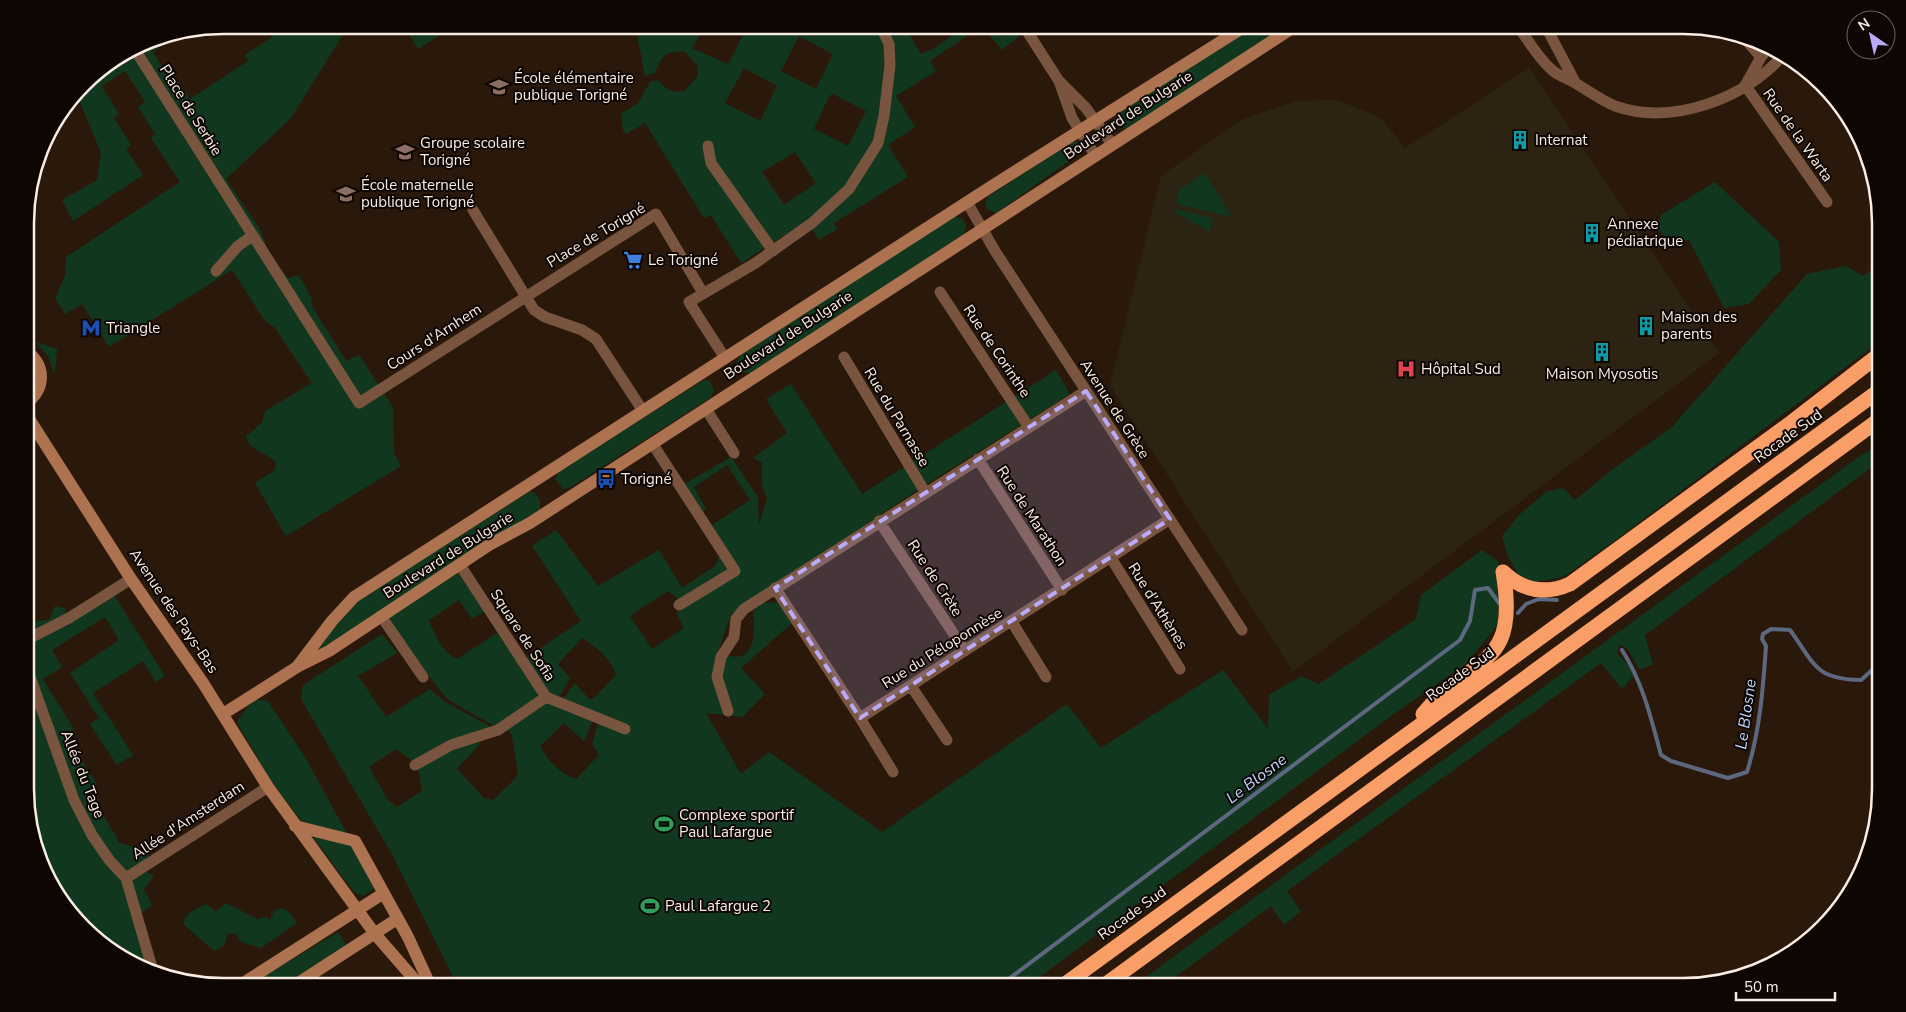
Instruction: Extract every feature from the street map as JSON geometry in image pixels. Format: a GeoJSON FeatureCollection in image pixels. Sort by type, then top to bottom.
{"type":"FeatureCollection","features":[{"type":"Feature","properties":{"kind":"highway"},"geometry":{"type":"LineString","coordinates":[[1406,734],[1431,704],[1479,665],[1502,640],[1508,612],[1503,572],[1519,584],[1542,591],[1559,589],[1570,584],[1792,422],[1872,360]]}},
{"type":"Feature","properties":{"kind":"highway","name":"Rocade Sud"},"geometry":{"type":"LineString","coordinates":[[1073,978],[1872,396]]}},
{"type":"Feature","properties":{"kind":"highway"},"geometry":{"type":"LineString","coordinates":[[1114,978],[1872,425]]}},
{"type":"Feature","properties":{"kind":"street"},"geometry":{"type":"LineString","coordinates":[[725,358],[689,302],[772,251],[812,223],[848,189],[878,143],[884,116],[890,65],[889,44],[884,34]]}},
{"type":"Feature","properties":{"kind":"street"},"geometry":{"type":"LineString","coordinates":[[1029,34],[1059,81],[1095,120],[1112,144]]}},
{"type":"Feature","properties":{"kind":"street","name":"Boulevard de Bulgarie"},"geometry":{"type":"LineString","coordinates":[[297,666],[332,621],[354,597],[967,202],[1233,34]]}},
{"type":"Feature","properties":{"kind":"street","name":"Boulevard de Bulgarie"},"geometry":{"type":"LineString","coordinates":[[223,714],[297,666],[330,651],[489,545],[530,523],[1283,34]]}},
{"type":"Feature","properties":{"kind":"street"},"geometry":{"type":"LineString","coordinates":[[1524,34],[1546,65],[1554,72],[1575,82],[1599,99],[1631,110],[1664,113],[1695,110],[1745,86],[1772,69],[1779,60]]}},
{"type":"Feature","properties":{"kind":"street"},"geometry":{"type":"LineString","coordinates":[[1550,34],[1575,82]]}},
{"type":"Feature","properties":{"kind":"street"},"geometry":{"type":"LineString","coordinates":[[1751,46],[1761,57]]}},
{"type":"Feature","properties":{"kind":"street"},"geometry":{"type":"LineString","coordinates":[[1745,86],[1765,52]]}},
{"type":"Feature","properties":{"kind":"street","name":"Place de Serbie"},"geometry":{"type":"LineString","coordinates":[[138,54],[359,403]]}},
{"type":"Feature","properties":{"kind":"street"},"geometry":{"type":"LineString","coordinates":[[1059,81],[1072,118],[1095,156]]}},
{"type":"Feature","properties":{"kind":"street","name":"Rue de la Warta"},"geometry":{"type":"LineString","coordinates":[[1745,86],[1827,202]]}},
{"type":"Feature","properties":{"kind":"street"},"geometry":{"type":"LineString","coordinates":[[708,146],[710,163],[772,251]]}},
{"type":"Feature","properties":{"kind":"street","name":"Avenue de Grèce"},"geometry":{"type":"LineString","coordinates":[[967,202],[982,229],[1086,391],[1242,630]]}},
{"type":"Feature","properties":{"kind":"street"},"geometry":{"type":"LineString","coordinates":[[473,210],[534,310],[545,317],[582,330],[596,339],[644,410]]}},
{"type":"Feature","properties":{"kind":"street","name":"Place de Torigné"},"geometry":{"type":"LineString","coordinates":[[526,296],[656,214],[703,292]]}},
{"type":"Feature","properties":{"kind":"street"},"geometry":{"type":"LineString","coordinates":[[216,271],[238,246],[253,238]]}},
{"type":"Feature","properties":{"kind":"street","name":"Rue de Corinthe"},"geometry":{"type":"LineString","coordinates":[[940,292],[1028,426]]}},
{"type":"Feature","properties":{"kind":"street","name":"Cours d'Arnhem"},"geometry":{"type":"LineString","coordinates":[[359,403],[526,296]]}},
{"type":"Feature","properties":{"kind":"street","name":"Rue du Parnasse"},"geometry":{"type":"LineString","coordinates":[[844,357],[925,492]]}},
{"type":"Feature","properties":{"kind":"street"},"geometry":{"type":"LineString","coordinates":[[34,358],[37,361],[42,380],[38,392],[34,396]]}},
{"type":"Feature","properties":{"kind":"street"},"geometry":{"type":"LineString","coordinates":[[728,712],[717,677],[721,657],[734,637],[736,620],[744,609],[1028,426],[1086,391]]}},
{"type":"Feature","properties":{"kind":"street"},"geometry":{"type":"LineString","coordinates":[[706,408],[734,453]]}},
{"type":"Feature","properties":{"kind":"street","name":"Avenue des Pays-Bas"},"geometry":{"type":"LineString","coordinates":[[34,427],[131,579],[223,714],[268,787],[375,934],[413,978]]}},
{"type":"Feature","properties":{"kind":"street"},"geometry":{"type":"LineString","coordinates":[[652,443],[735,570],[679,605]]}},
{"type":"Feature","properties":{"kind":"street","name":"Rue de Marathon"},"geometry":{"type":"LineString","coordinates":[[978,459],[1062,590]]}},
{"type":"Feature","properties":{"kind":"street","name":"Rue du Péloponnèse"},"geometry":{"type":"LineString","coordinates":[[860,718],[1170,519]]}},
{"type":"Feature","properties":{"kind":"street","name":"Rue de Crète"},"geometry":{"type":"LineString","coordinates":[[879,521],[965,651]]}},
{"type":"Feature","properties":{"kind":"street","name":"Rue d'Athènes"},"geometry":{"type":"LineString","coordinates":[[1111,558],[1180,668]]}},
{"type":"Feature","properties":{"kind":"street","name":"Square de Sofia"},"geometry":{"type":"LineString","coordinates":[[415,765],[458,742],[498,730],[546,697],[460,565]]}},
{"type":"Feature","properties":{"kind":"street"},"geometry":{"type":"LineString","coordinates":[[34,636],[69,618],[131,579]]}},
{"type":"Feature","properties":{"kind":"street"},"geometry":{"type":"LineString","coordinates":[[775,588],[893,772]]}},
{"type":"Feature","properties":{"kind":"street"},"geometry":{"type":"LineString","coordinates":[[382,616],[423,677]]}},
{"type":"Feature","properties":{"kind":"street"},"geometry":{"type":"LineString","coordinates":[[1012,622],[1046,677]]}},
{"type":"Feature","properties":{"kind":"street"},"geometry":{"type":"LineString","coordinates":[[911,686],[947,740]]}},
{"type":"Feature","properties":{"kind":"street","name":"Allée du Tage"},"geometry":{"type":"LineString","coordinates":[[34,688],[74,800],[92,834],[110,861],[126,878],[150,964]]}},
{"type":"Feature","properties":{"kind":"street"},"geometry":{"type":"LineString","coordinates":[[546,697],[625,729]]}},
{"type":"Feature","properties":{"kind":"street","name":"Allée d'Amsterdam"},"geometry":{"type":"LineString","coordinates":[[126,878],[268,787]]}},
{"type":"Feature","properties":{"kind":"street"},"geometry":{"type":"LineString","coordinates":[[295,826],[355,841],[384,893],[426,978]]}},
{"type":"Feature","properties":{"kind":"street"},"geometry":{"type":"LineString","coordinates":[[253,978],[384,893]]}},
{"type":"Feature","properties":{"kind":"street"},"geometry":{"type":"LineString","coordinates":[[306,978],[397,919]]}},
{"type":"Feature","properties":{"kind":"highlighted area"},"geometry":{"type":"Polygon","coordinates":[[[1086,391],[1170,519],[860,718],[775,588],[1086,391]]]}},
{"type":"Feature","properties":{"kind":"shaded area","name":"Hôpital Sud"},"geometry":{"type":"Polygon","coordinates":[[[1529,68],[1719,353],[1293,672],[1110,385],[1161,176],[1241,120],[1295,101],[1338,100],[1381,118],[1405,148],[1529,68]]]}},
{"type":"Feature","properties":{"kind":"green space"},"geometry":{"type":"Polygon","coordinates":[[[270,34],[343,34],[291,118],[226,179],[261,231],[269,254],[288,278],[299,275],[311,297],[312,306],[346,361],[359,355],[393,407],[394,453],[401,466],[286,536],[255,483],[275,470],[276,463],[255,449],[248,442],[246,436],[262,423],[265,411],[312,383],[275,328],[265,321],[232,270],[109,347],[82,304],[65,314],[55,299],[65,275],[66,257],[180,182],[151,138],[155,134],[138,107],[145,102],[125,71],[102,86],[119,114],[114,118],[131,145],[126,149],[143,175],[73,221],[62,200],[97,180],[101,153],[79,100],[81,98],[98,81],[128,59],[165,43],[153,52],[172,83],[178,81],[190,99],[248,61],[245,55],[272,37],[270,34]]]}},
{"type":"Feature","properties":{"kind":"green space"},"geometry":{"type":"Polygon","coordinates":[[[409,34],[442,34],[418,49],[409,34]]]}},
{"type":"Feature","properties":{"kind":"green space"},"geometry":{"type":"Polygon","coordinates":[[[637,34],[700,34],[692,48],[728,64],[743,34],[909,34],[921,54],[935,48],[954,34],[970,34],[930,61],[936,71],[896,96],[915,127],[888,145],[908,177],[834,223],[837,229],[819,240],[812,229],[797,227],[741,263],[711,215],[704,218],[645,123],[626,134],[623,130],[621,114],[638,103],[650,82],[658,80],[670,90],[676,92],[684,91],[698,76],[697,65],[685,52],[673,52],[666,55],[655,73],[645,76],[637,34]],[[799,36],[781,71],[816,89],[833,54],[799,36]],[[744,68],[725,103],[760,121],[777,86],[744,68]],[[833,94],[829,96],[814,129],[848,146],[866,111],[833,94]],[[795,152],[762,172],[784,205],[816,183],[795,152]]]}},
{"type":"Feature","properties":{"kind":"green space"},"geometry":{"type":"Polygon","coordinates":[[[989,34],[1020,34],[1021,35],[1002,50],[989,34]]]}},
{"type":"Feature","properties":{"kind":"green space"},"geometry":{"type":"Polygon","coordinates":[[[1241,34],[1277,34],[1125,129],[1120,125],[1117,118],[1122,110],[1241,34]]]}},
{"type":"Feature","properties":{"kind":"green space"},"geometry":{"type":"Polygon","coordinates":[[[1072,142],[1079,142],[1081,144],[1080,153],[996,213],[987,209],[985,202],[989,196],[1072,142]]]}},
{"type":"Feature","properties":{"kind":"green space"},"geometry":{"type":"Polygon","coordinates":[[[1205,173],[1232,217],[1177,204],[1178,191],[1205,173]]]}},
{"type":"Feature","properties":{"kind":"green space"},"geometry":{"type":"Polygon","coordinates":[[[1715,182],[1779,242],[1781,270],[1749,304],[1724,308],[1689,240],[1671,240],[1657,230],[1661,215],[1715,182]]]}},
{"type":"Feature","properties":{"kind":"green space"},"geometry":{"type":"Polygon","coordinates":[[[1174,209],[1213,218],[1210,232],[1174,212],[1174,209]]]}},
{"type":"Feature","properties":{"kind":"green space"},"geometry":{"type":"Polygon","coordinates":[[[954,216],[963,219],[966,226],[964,234],[750,373],[740,372],[736,364],[741,355],[954,216]]]}},
{"type":"Feature","properties":{"kind":"green space"},"geometry":{"type":"Polygon","coordinates":[[[1846,266],[1863,276],[1872,270],[1872,347],[1624,534],[1563,577],[1534,582],[1518,574],[1508,556],[1502,536],[1519,515],[1547,491],[1563,488],[1575,500],[1613,469],[1672,427],[1807,274],[1846,266]]]}},
{"type":"Feature","properties":{"kind":"green space"},"geometry":{"type":"Polygon","coordinates":[[[35,342],[57,349],[55,372],[53,372],[48,356],[35,342]]]}},
{"type":"Feature","properties":{"kind":"green space"},"geometry":{"type":"Polygon","coordinates":[[[1056,370],[1070,394],[916,491],[731,615],[718,651],[730,656],[739,657],[746,654],[750,648],[754,631],[753,611],[763,603],[779,602],[792,623],[741,668],[765,694],[742,717],[706,713],[741,774],[769,752],[882,832],[1067,704],[1101,748],[1223,670],[1268,729],[1269,695],[1301,676],[1319,684],[1416,619],[1421,595],[1482,550],[1498,561],[1500,576],[1498,624],[1466,664],[1394,714],[1038,978],[454,978],[393,856],[301,699],[303,685],[382,634],[397,653],[358,676],[386,717],[430,689],[445,702],[493,728],[415,763],[396,749],[369,767],[388,800],[397,807],[422,791],[418,766],[479,739],[480,744],[457,769],[484,798],[493,800],[515,779],[518,772],[511,732],[496,727],[447,699],[408,649],[389,617],[458,573],[485,611],[472,619],[459,600],[429,620],[436,637],[447,652],[457,659],[497,633],[542,695],[593,720],[584,741],[564,723],[540,746],[555,766],[565,774],[576,779],[599,755],[592,744],[599,721],[563,699],[575,683],[589,699],[593,699],[616,675],[611,664],[603,654],[582,638],[558,664],[570,678],[558,699],[549,694],[526,658],[581,621],[532,546],[556,530],[598,586],[659,550],[682,588],[715,566],[724,547],[712,525],[750,500],[727,465],[694,487],[706,509],[701,513],[683,485],[731,457],[758,497],[759,525],[767,498],[762,485],[762,463],[753,458],[787,433],[766,399],[791,384],[862,494],[1056,370]],[[668,591],[630,616],[652,649],[684,628],[676,613],[681,610],[681,601],[668,591]]]}},
{"type":"Feature","properties":{"kind":"green space"},"geometry":{"type":"Polygon","coordinates":[[[704,380],[710,381],[714,391],[710,398],[569,488],[563,489],[555,479],[559,471],[704,380]]]}},
{"type":"Feature","properties":{"kind":"green space"},"geometry":{"type":"Polygon","coordinates":[[[1872,449],[1872,467],[1645,635],[1653,665],[1639,669],[1627,648],[1619,645],[1617,654],[1628,665],[1634,675],[1622,689],[1601,663],[1287,891],[1301,912],[1284,925],[1271,906],[1174,978],[1144,978],[1872,449]]]}},
{"type":"Feature","properties":{"kind":"green space"},"geometry":{"type":"Polygon","coordinates":[[[531,491],[540,500],[540,510],[317,652],[316,648],[357,601],[531,491]]]}},
{"type":"Feature","properties":{"kind":"green space"},"geometry":{"type":"Polygon","coordinates":[[[114,595],[165,676],[156,682],[143,661],[93,693],[133,755],[117,765],[90,724],[99,718],[70,673],[119,640],[105,617],[52,650],[62,667],[43,679],[74,729],[65,735],[97,784],[87,790],[118,839],[117,842],[141,849],[148,854],[145,871],[154,876],[144,889],[152,905],[134,919],[144,961],[128,953],[98,931],[73,904],[53,873],[37,826],[34,802],[34,624],[36,621],[49,620],[55,606],[65,608],[67,628],[68,624],[114,595]]]}},
{"type":"Feature","properties":{"kind":"green space"},"geometry":{"type":"Polygon","coordinates":[[[256,700],[268,701],[305,757],[374,883],[374,889],[363,896],[354,892],[269,778],[237,722],[248,706],[256,700]]]}},
{"type":"Feature","properties":{"kind":"green space"},"geometry":{"type":"Polygon","coordinates":[[[226,903],[257,919],[266,917],[270,920],[274,911],[282,908],[289,912],[297,923],[261,948],[243,942],[236,934],[228,933],[224,946],[214,951],[183,924],[184,920],[189,914],[206,904],[216,912],[226,903]]]}},
{"type":"Feature","properties":{"kind":"green space"},"geometry":{"type":"Polygon","coordinates":[[[338,932],[347,946],[297,978],[261,978],[338,932]]]}},
{"type":"Feature","properties":{"kind":"waterway","name":"Le Blosne"},"geometry":{"type":"LineString","coordinates":[[1010,978],[1460,640],[1470,621],[1475,590],[1488,588],[1499,603]]}},
{"type":"Feature","properties":{"kind":"waterway","name":"Le Blosne"},"geometry":{"type":"LineString","coordinates":[[1518,613],[1526,604],[1539,599],[1557,600]]}},
{"type":"Feature","properties":{"kind":"waterway","name":"Le Blosne"},"geometry":{"type":"LineString","coordinates":[[1622,650],[1641,688],[1661,755],[1671,761],[1728,778],[1747,772],[1751,756],[1758,725],[1764,678],[1766,646],[1762,639],[1763,634],[1771,629],[1790,630],[1817,667],[1824,673],[1834,677],[1861,680],[1872,670]]}},
{"type":"Feature","properties":{"kind":"place","name":"École élémentaire publique Torigné"},"geometry":{"type":"Point","coordinates":[499,87]}},
{"type":"Feature","properties":{"kind":"place","name":"Internat"},"geometry":{"type":"Point","coordinates":[1520,140]}},
{"type":"Feature","properties":{"kind":"place","name":"Groupe scolaire Torigné"},"geometry":{"type":"Point","coordinates":[405,152]}},
{"type":"Feature","properties":{"kind":"place","name":"École maternelle publique Torigné"},"geometry":{"type":"Point","coordinates":[346,194]}},
{"type":"Feature","properties":{"kind":"place","name":"Annexe pédiatrique"},"geometry":{"type":"Point","coordinates":[1592,233]}},
{"type":"Feature","properties":{"kind":"place","name":"Le Torigné"},"geometry":{"type":"Point","coordinates":[633,260]}},
{"type":"Feature","properties":{"kind":"place","name":"Maison des parents"},"geometry":{"type":"Point","coordinates":[1646,326]}},
{"type":"Feature","properties":{"kind":"place","name":"Triangle"},"geometry":{"type":"Point","coordinates":[91,328]}},
{"type":"Feature","properties":{"kind":"place","name":"Maison Myosotis"},"geometry":{"type":"Point","coordinates":[1602,352]}},
{"type":"Feature","properties":{"kind":"place","name":"Hôpital Sud"},"geometry":{"type":"Point","coordinates":[1406,369]}},
{"type":"Feature","properties":{"kind":"place","name":"Torigné"},"geometry":{"type":"Point","coordinates":[606,479]}},
{"type":"Feature","properties":{"kind":"place","name":"Complexe sportif Paul Lafargue"},"geometry":{"type":"Point","coordinates":[664,824]}},
{"type":"Feature","properties":{"kind":"place","name":"Paul Lafargue 2"},"geometry":{"type":"Point","coordinates":[650,906]}}]}
